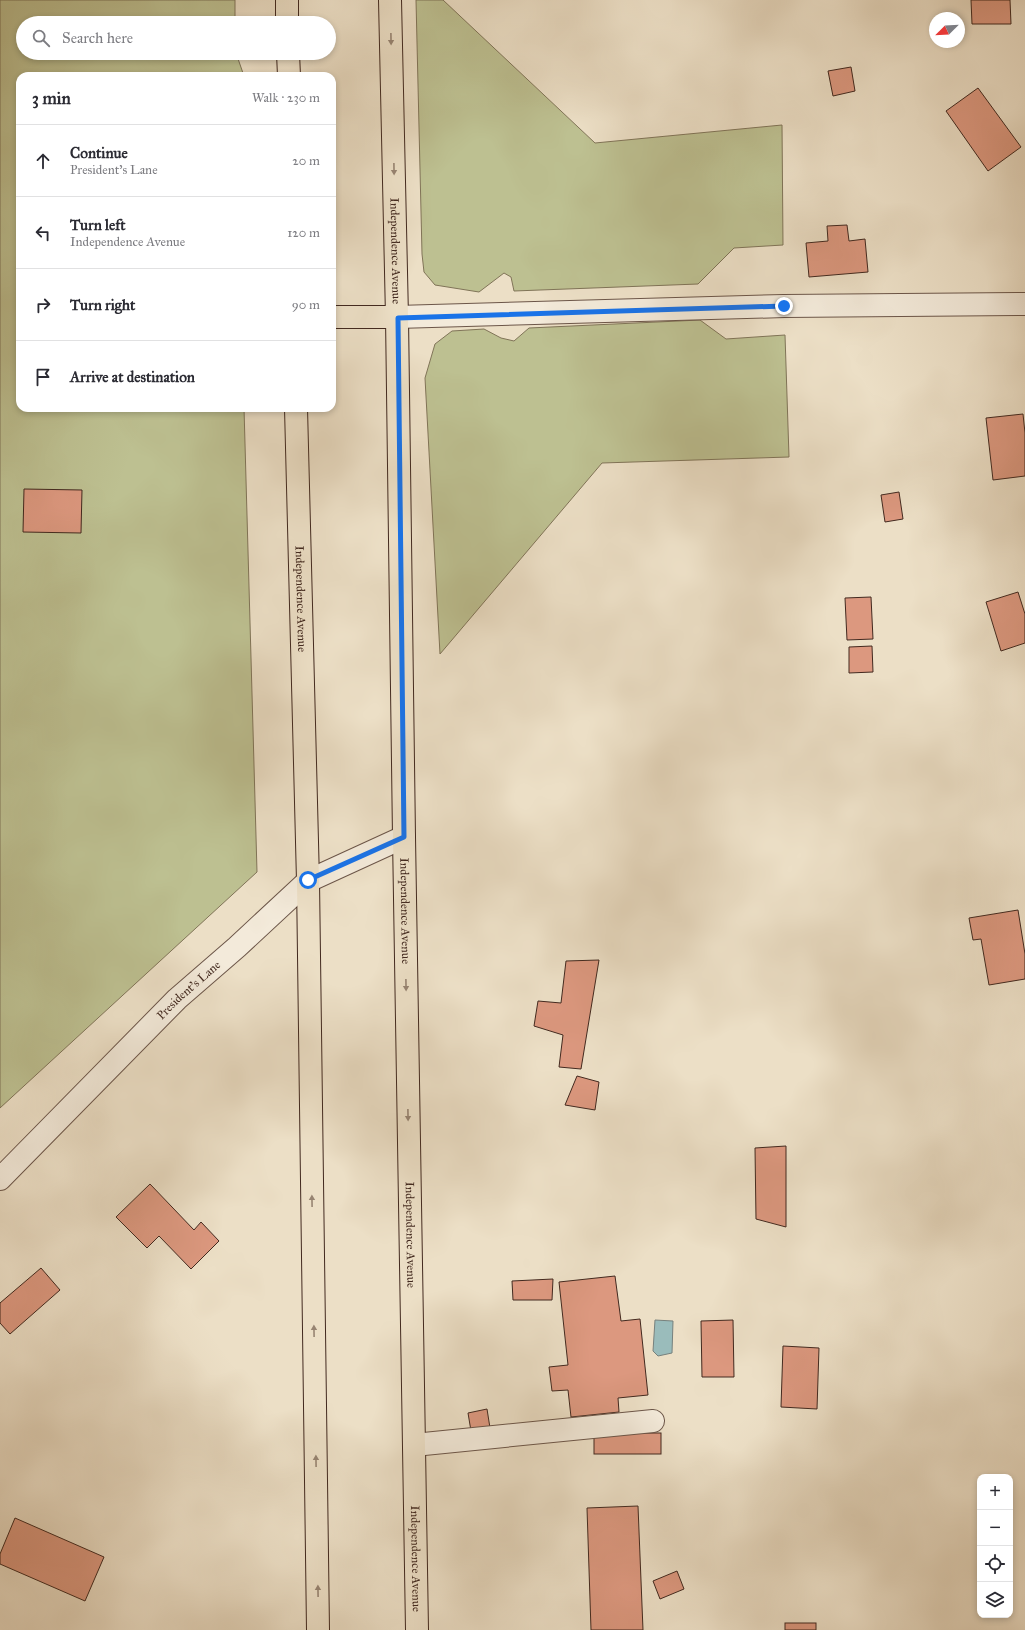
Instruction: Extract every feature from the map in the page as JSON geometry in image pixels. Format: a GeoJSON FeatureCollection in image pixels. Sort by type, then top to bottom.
{"type":"FeatureCollection","features":[{"type":"Feature","properties":{"kind":"main road"},"geometry":{"type":"LineString","coordinates":[[287,0],[287,16]]}},
{"type":"Feature","properties":{"kind":"main road","name":"Independence Avenue"},"geometry":{"type":"LineString","coordinates":[[390,0],[398,318],[404,837],[417,1630]]}},
{"type":"Feature","properties":{"kind":"main road"},"geometry":{"type":"LineString","coordinates":[[288,60],[288,72]]}},
{"type":"Feature","properties":{"kind":"main road"},"geometry":{"type":"LineString","coordinates":[[336,316],[398,318]]}},
{"type":"Feature","properties":{"kind":"main road","name":"Independence Avenue"},"geometry":{"type":"LineString","coordinates":[[296,412],[308,880],[318,1630]]}},
{"type":"Feature","properties":{"kind":"street"},"geometry":{"type":"LineString","coordinates":[[398,318],[784,306],[1025,304]]}},
{"type":"Feature","properties":{"kind":"street","name":"President's Lane"},"geometry":{"type":"LineString","coordinates":[[0,1179],[177,999],[236,948],[308,880],[404,837]]}},
{"type":"Feature","properties":{"kind":"street"},"geometry":{"type":"LineString","coordinates":[[414,1445],[653,1421]]}},
{"type":"Feature","properties":{"kind":"green space"},"geometry":{"type":"Polygon","coordinates":[[[0,0],[235,0],[235,16],[16,16],[16,60],[238,60],[243,72],[16,72],[16,412],[244,412],[257,872],[0,1108],[0,0]]]}},
{"type":"Feature","properties":{"kind":"green space"},"geometry":{"type":"Polygon","coordinates":[[[416,0],[443,0],[595,143],[782,125],[783,245],[734,248],[698,284],[514,291],[511,277],[504,273],[479,292],[435,285],[424,272],[422,254],[416,0]]]}},
{"type":"Feature","properties":{"kind":"green space"},"geometry":{"type":"Polygon","coordinates":[[[700,320],[726,339],[785,335],[789,457],[602,463],[440,654],[425,378],[435,344],[452,331],[484,329],[501,338],[514,341],[529,328],[700,320]]]}},
{"type":"Feature","properties":{"kind":"water"},"geometry":{"type":"Polygon","coordinates":[[[655,1320],[673,1321],[672,1353],[658,1356],[653,1351],[655,1320]]]}},
{"type":"Feature","properties":{"kind":"building"},"geometry":{"type":"Polygon","coordinates":[[[971,0],[1010,0],[1011,24],[972,24],[971,0]]]}},
{"type":"Feature","properties":{"kind":"building"},"geometry":{"type":"Polygon","coordinates":[[[851,67],[855,91],[833,96],[828,71],[851,67]]]}},
{"type":"Feature","properties":{"kind":"building"},"geometry":{"type":"Polygon","coordinates":[[[978,88],[1021,147],[988,171],[946,111],[978,88]]]}},
{"type":"Feature","properties":{"kind":"building"},"geometry":{"type":"Polygon","coordinates":[[[847,225],[849,241],[865,239],[868,272],[809,277],[806,243],[828,241],[827,226],[847,225]]]}},
{"type":"Feature","properties":{"kind":"building"},"geometry":{"type":"Polygon","coordinates":[[[1023,414],[1025,433],[1025,476],[993,480],[986,418],[1023,414]]]}},
{"type":"Feature","properties":{"kind":"building"},"geometry":{"type":"Polygon","coordinates":[[[24,489],[82,490],[81,533],[23,532],[24,489]]]}},
{"type":"Feature","properties":{"kind":"building"},"geometry":{"type":"Polygon","coordinates":[[[899,492],[903,519],[885,522],[881,495],[899,492]]]}},
{"type":"Feature","properties":{"kind":"building"},"geometry":{"type":"Polygon","coordinates":[[[1018,592],[1025,614],[1025,643],[1001,651],[986,602],[1018,592]]]}},
{"type":"Feature","properties":{"kind":"building"},"geometry":{"type":"Polygon","coordinates":[[[871,597],[873,639],[847,640],[845,598],[871,597]]]}},
{"type":"Feature","properties":{"kind":"building"},"geometry":{"type":"Polygon","coordinates":[[[872,646],[873,672],[849,673],[849,647],[872,646]]]}},
{"type":"Feature","properties":{"kind":"building"},"geometry":{"type":"Polygon","coordinates":[[[1018,910],[1025,954],[1025,979],[989,985],[981,939],[973,940],[969,918],[1018,910]]]}},
{"type":"Feature","properties":{"kind":"building"},"geometry":{"type":"Polygon","coordinates":[[[599,960],[581,1069],[559,1067],[563,1035],[534,1026],[538,1001],[561,1003],[566,961],[599,960]]]}},
{"type":"Feature","properties":{"kind":"building"},"geometry":{"type":"Polygon","coordinates":[[[577,1076],[599,1082],[595,1110],[565,1105],[577,1076]]]}},
{"type":"Feature","properties":{"kind":"building"},"geometry":{"type":"Polygon","coordinates":[[[786,1146],[786,1227],[756,1219],[755,1148],[786,1146]]]}},
{"type":"Feature","properties":{"kind":"building"},"geometry":{"type":"Polygon","coordinates":[[[150,1184],[194,1230],[201,1222],[219,1241],[191,1269],[159,1236],[147,1248],[116,1217],[150,1184]]]}},
{"type":"Feature","properties":{"kind":"building"},"geometry":{"type":"Polygon","coordinates":[[[41,1268],[60,1290],[10,1334],[0,1323],[0,1303],[41,1268]]]}},
{"type":"Feature","properties":{"kind":"building"},"geometry":{"type":"Polygon","coordinates":[[[615,1276],[621,1321],[640,1319],[648,1395],[618,1398],[619,1412],[571,1417],[568,1390],[552,1391],[549,1367],[568,1365],[559,1282],[615,1276]]]}},
{"type":"Feature","properties":{"kind":"building"},"geometry":{"type":"Polygon","coordinates":[[[553,1279],[552,1300],[513,1300],[512,1281],[553,1279]]]}},
{"type":"Feature","properties":{"kind":"building"},"geometry":{"type":"Polygon","coordinates":[[[733,1320],[734,1377],[702,1377],[701,1321],[733,1320]]]}},
{"type":"Feature","properties":{"kind":"building"},"geometry":{"type":"Polygon","coordinates":[[[783,1346],[819,1348],[817,1409],[781,1407],[783,1346]]]}},
{"type":"Feature","properties":{"kind":"building"},"geometry":{"type":"Polygon","coordinates":[[[487,1409],[490,1428],[471,1431],[468,1413],[487,1409]]]}},
{"type":"Feature","properties":{"kind":"building"},"geometry":{"type":"Polygon","coordinates":[[[594,1433],[661,1433],[661,1454],[594,1454],[594,1433]]]}},
{"type":"Feature","properties":{"kind":"building"},"geometry":{"type":"Polygon","coordinates":[[[638,1506],[643,1630],[591,1630],[587,1508],[638,1506]]]}},
{"type":"Feature","properties":{"kind":"building"},"geometry":{"type":"Polygon","coordinates":[[[15,1518],[104,1557],[85,1601],[0,1564],[0,1554],[15,1518]]]}},
{"type":"Feature","properties":{"kind":"building"},"geometry":{"type":"Polygon","coordinates":[[[677,1571],[684,1589],[660,1599],[653,1581],[677,1571]]]}},
{"type":"Feature","properties":{"kind":"building"},"geometry":{"type":"Polygon","coordinates":[[[785,1623],[816,1623],[816,1630],[785,1630],[785,1623]]]}},
{"type":"Feature","properties":{"kind":"route"},"geometry":{"type":"LineString","coordinates":[[308,880],[404,837],[398,318],[784,306]]}}]}
